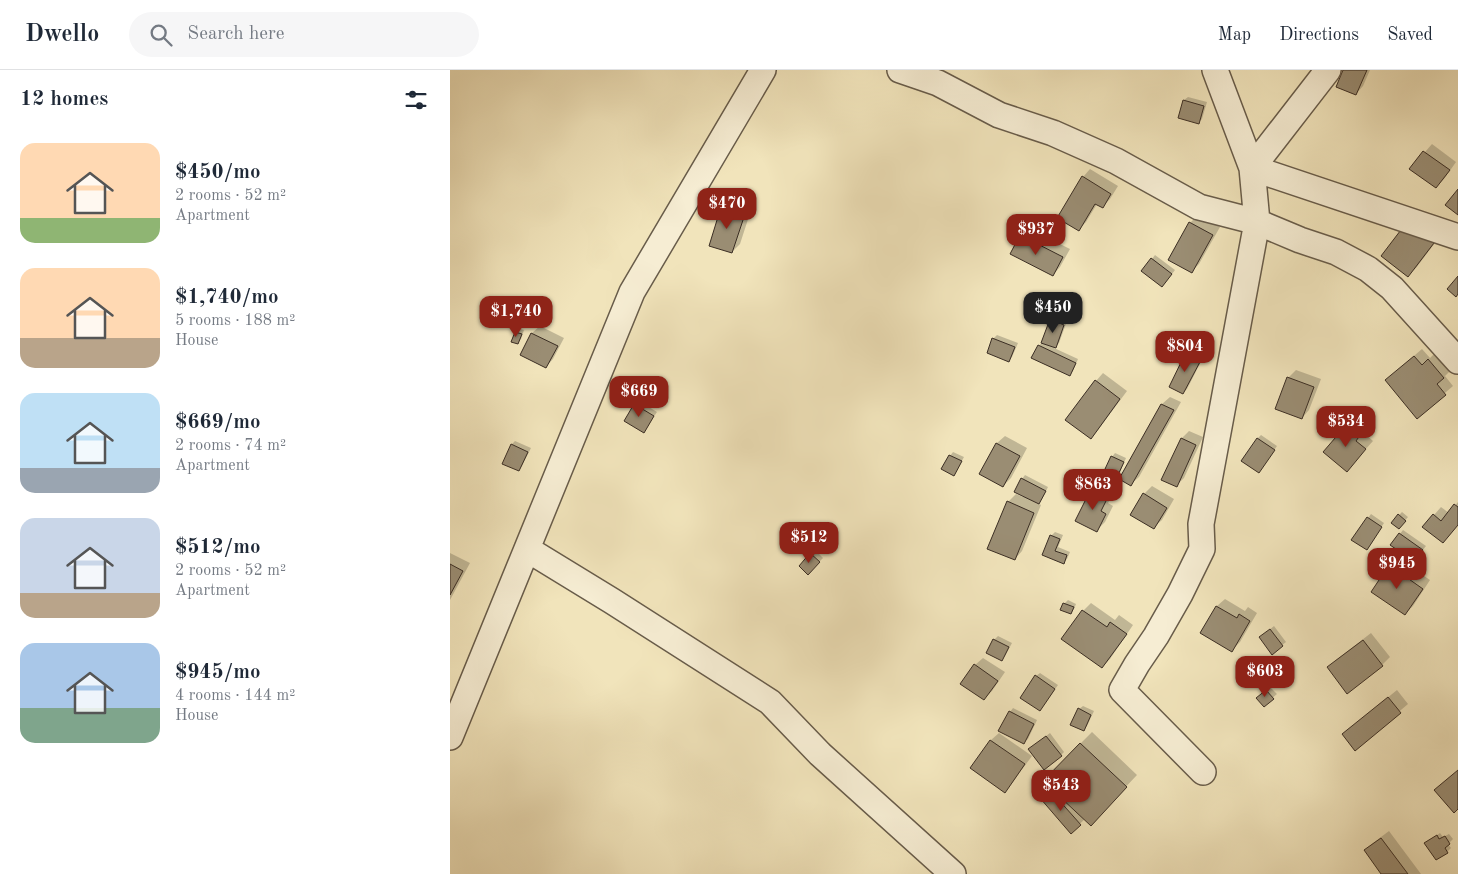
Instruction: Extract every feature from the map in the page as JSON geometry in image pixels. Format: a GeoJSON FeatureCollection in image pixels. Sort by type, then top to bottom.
{"type":"FeatureCollection","features":[{"type":"Feature","properties":{"kind":"street"},"geometry":{"type":"LineString","coordinates":[[450,738],[632,292],[763,70]]}},
{"type":"Feature","properties":{"kind":"street"},"geometry":{"type":"LineString","coordinates":[[900,70],[938,83],[999,115],[1053,133],[1116,161],[1199,207],[1256,222],[1336,252],[1368,269],[1392,288],[1458,361]]}},
{"type":"Feature","properties":{"kind":"street"},"geometry":{"type":"LineString","coordinates":[[1203,772],[1122,690],[1180,594],[1202,549],[1201,524],[1256,222],[1252,168],[1215,70]]}},
{"type":"Feature","properties":{"kind":"street"},"geometry":{"type":"LineString","coordinates":[[1252,168],[1328,70]]}},
{"type":"Feature","properties":{"kind":"street"},"geometry":{"type":"LineString","coordinates":[[1252,168],[1458,237]]}},
{"type":"Feature","properties":{"kind":"street"},"geometry":{"type":"LineString","coordinates":[[527,549],[612,600],[770,702],[820,754],[954,874]]}},
{"type":"Feature","properties":{"kind":"building"},"geometry":{"type":"Polygon","coordinates":[[[1343,70],[1367,70],[1356,95],[1336,87],[1343,70]]]}},
{"type":"Feature","properties":{"kind":"building"},"geometry":{"type":"Polygon","coordinates":[[[1183,100],[1204,106],[1199,124],[1178,118],[1183,100]]]}},
{"type":"Feature","properties":{"kind":"building"},"geometry":{"type":"Polygon","coordinates":[[[1423,151],[1450,170],[1436,188],[1409,169],[1423,151]]]}},
{"type":"Feature","properties":{"kind":"building"},"geometry":{"type":"Polygon","coordinates":[[[1082,176],[1111,194],[1103,208],[1095,204],[1079,231],[1057,218],[1082,176]]]}},
{"type":"Feature","properties":{"kind":"building"},"geometry":{"type":"Polygon","coordinates":[[[1458,189],[1458,215],[1445,205],[1458,189]]]}},
{"type":"Feature","properties":{"kind":"building"},"geometry":{"type":"Polygon","coordinates":[[[721,207],[745,214],[732,253],[709,246],[721,207]]]}},
{"type":"Feature","properties":{"kind":"building"},"geometry":{"type":"Polygon","coordinates":[[[1189,222],[1213,235],[1192,273],[1168,260],[1189,222]]]}},
{"type":"Feature","properties":{"kind":"building"},"geometry":{"type":"Polygon","coordinates":[[[1407,222],[1434,243],[1408,277],[1381,256],[1407,222]]]}},
{"type":"Feature","properties":{"kind":"building"},"geometry":{"type":"Polygon","coordinates":[[[1020,235],[1063,257],[1053,276],[1010,254],[1020,235]]]}},
{"type":"Feature","properties":{"kind":"building"},"geometry":{"type":"Polygon","coordinates":[[[1151,258],[1172,274],[1162,287],[1141,271],[1151,258]]]}},
{"type":"Feature","properties":{"kind":"building"},"geometry":{"type":"Polygon","coordinates":[[[1458,276],[1458,294],[1456,297],[1447,289],[1458,276]]]}},
{"type":"Feature","properties":{"kind":"building"},"geometry":{"type":"Polygon","coordinates":[[[1050,319],[1064,325],[1056,348],[1041,343],[1050,319]]]}},
{"type":"Feature","properties":{"kind":"building"},"geometry":{"type":"Polygon","coordinates":[[[515,332],[522,334],[518,344],[511,342],[515,332]]]}},
{"type":"Feature","properties":{"kind":"building"},"geometry":{"type":"Polygon","coordinates":[[[531,333],[558,346],[546,368],[520,355],[531,333]]]}},
{"type":"Feature","properties":{"kind":"building"},"geometry":{"type":"Polygon","coordinates":[[[992,338],[1015,347],[1009,362],[987,353],[992,338]]]}},
{"type":"Feature","properties":{"kind":"building"},"geometry":{"type":"Polygon","coordinates":[[[1038,345],[1076,363],[1070,376],[1031,358],[1038,345]]]}},
{"type":"Feature","properties":{"kind":"building"},"geometry":{"type":"Polygon","coordinates":[[[1186,352],[1201,360],[1183,394],[1169,387],[1186,352]]]}},
{"type":"Feature","properties":{"kind":"building"},"geometry":{"type":"Polygon","coordinates":[[[1414,356],[1422,365],[1428,359],[1444,378],[1437,384],[1446,395],[1417,419],[1385,380],[1414,356]]]}},
{"type":"Feature","properties":{"kind":"building"},"geometry":{"type":"Polygon","coordinates":[[[1287,377],[1314,387],[1302,419],[1275,409],[1287,377]]]}},
{"type":"Feature","properties":{"kind":"building"},"geometry":{"type":"Polygon","coordinates":[[[1095,380],[1120,399],[1091,439],[1065,420],[1095,380]]]}},
{"type":"Feature","properties":{"kind":"building"},"geometry":{"type":"Polygon","coordinates":[[[634,404],[654,416],[644,433],[624,421],[634,404]]]}},
{"type":"Feature","properties":{"kind":"building"},"geometry":{"type":"Polygon","coordinates":[[[1161,404],[1174,410],[1131,486],[1119,479],[1161,404]]]}},
{"type":"Feature","properties":{"kind":"building"},"geometry":{"type":"Polygon","coordinates":[[[1348,423],[1361,434],[1356,441],[1366,449],[1347,472],[1323,452],[1348,423]]]}},
{"type":"Feature","properties":{"kind":"building"},"geometry":{"type":"Polygon","coordinates":[[[1181,438],[1196,445],[1177,487],[1161,480],[1181,438]]]}},
{"type":"Feature","properties":{"kind":"building"},"geometry":{"type":"Polygon","coordinates":[[[1257,438],[1275,450],[1259,473],[1241,461],[1257,438]]]}},
{"type":"Feature","properties":{"kind":"building"},"geometry":{"type":"Polygon","coordinates":[[[996,443],[1020,456],[1003,487],[979,474],[996,443]]]}},
{"type":"Feature","properties":{"kind":"building"},"geometry":{"type":"Polygon","coordinates":[[[511,444],[528,452],[519,471],[502,464],[511,444]]]}},
{"type":"Feature","properties":{"kind":"building"},"geometry":{"type":"Polygon","coordinates":[[[949,455],[962,461],[954,476],[941,469],[949,455]]]}},
{"type":"Feature","properties":{"kind":"building"},"geometry":{"type":"Polygon","coordinates":[[[1111,456],[1124,462],[1118,475],[1105,469],[1111,456]]]}},
{"type":"Feature","properties":{"kind":"building"},"geometry":{"type":"Polygon","coordinates":[[[1021,478],[1046,491],[1039,504],[1014,492],[1021,478]]]}},
{"type":"Feature","properties":{"kind":"building"},"geometry":{"type":"Polygon","coordinates":[[[1091,489],[1108,497],[1101,511],[1106,514],[1097,532],[1075,521],[1091,489]]]}},
{"type":"Feature","properties":{"kind":"building"},"geometry":{"type":"Polygon","coordinates":[[[1143,493],[1167,508],[1154,529],[1130,515],[1143,493]]]}},
{"type":"Feature","properties":{"kind":"building"},"geometry":{"type":"Polygon","coordinates":[[[1007,501],[1034,513],[1015,560],[987,549],[1007,501]]]}},
{"type":"Feature","properties":{"kind":"building"},"geometry":{"type":"Polygon","coordinates":[[[1454,504],[1458,507],[1458,525],[1443,543],[1422,527],[1433,514],[1441,521],[1454,504]]]}},
{"type":"Feature","properties":{"kind":"building"},"geometry":{"type":"Polygon","coordinates":[[[1398,514],[1406,521],[1399,529],[1391,523],[1398,514]]]}},
{"type":"Feature","properties":{"kind":"building"},"geometry":{"type":"Polygon","coordinates":[[[1367,517],[1382,527],[1367,550],[1351,540],[1367,517]]]}},
{"type":"Feature","properties":{"kind":"building"},"geometry":{"type":"Polygon","coordinates":[[[1399,533],[1423,550],[1415,562],[1390,545],[1399,533]]]}},
{"type":"Feature","properties":{"kind":"building"},"geometry":{"type":"Polygon","coordinates":[[[1050,535],[1060,539],[1055,551],[1067,555],[1064,564],[1042,555],[1050,535]]]}},
{"type":"Feature","properties":{"kind":"building"},"geometry":{"type":"Polygon","coordinates":[[[810,553],[820,562],[808,575],[799,566],[810,553]]]}},
{"type":"Feature","properties":{"kind":"building"},"geometry":{"type":"Polygon","coordinates":[[[450,564],[463,571],[450,595],[450,564]]]}},
{"type":"Feature","properties":{"kind":"building"},"geometry":{"type":"Polygon","coordinates":[[[1389,565],[1423,589],[1405,615],[1371,592],[1389,565]]]}},
{"type":"Feature","properties":{"kind":"building"},"geometry":{"type":"Polygon","coordinates":[[[1063,603],[1074,607],[1071,614],[1060,610],[1063,603]]]}},
{"type":"Feature","properties":{"kind":"building"},"geometry":{"type":"Polygon","coordinates":[[[1216,606],[1237,618],[1239,614],[1250,621],[1232,652],[1200,633],[1216,606]]]}},
{"type":"Feature","properties":{"kind":"building"},"geometry":{"type":"Polygon","coordinates":[[[1082,610],[1107,627],[1110,622],[1127,634],[1102,668],[1061,639],[1082,610]]]}},
{"type":"Feature","properties":{"kind":"building"},"geometry":{"type":"Polygon","coordinates":[[[1270,629],[1283,646],[1272,655],[1259,637],[1270,629]]]}},
{"type":"Feature","properties":{"kind":"building"},"geometry":{"type":"Polygon","coordinates":[[[993,639],[1009,647],[1002,661],[986,653],[993,639]]]}},
{"type":"Feature","properties":{"kind":"building"},"geometry":{"type":"Polygon","coordinates":[[[1363,640],[1383,666],[1347,694],[1327,667],[1363,640]]]}},
{"type":"Feature","properties":{"kind":"building"},"geometry":{"type":"Polygon","coordinates":[[[974,664],[998,681],[984,700],[960,684],[974,664]]]}},
{"type":"Feature","properties":{"kind":"building"},"geometry":{"type":"Polygon","coordinates":[[[1035,675],[1055,689],[1040,711],[1020,698],[1035,675]]]}},
{"type":"Feature","properties":{"kind":"building"},"geometry":{"type":"Polygon","coordinates":[[[1266,690],[1274,699],[1264,707],[1256,698],[1266,690]]]}},
{"type":"Feature","properties":{"kind":"building"},"geometry":{"type":"Polygon","coordinates":[[[1388,697],[1401,713],[1355,751],[1342,734],[1388,697]]]}},
{"type":"Feature","properties":{"kind":"building"},"geometry":{"type":"Polygon","coordinates":[[[1078,708],[1091,715],[1084,731],[1070,725],[1078,708]]]}},
{"type":"Feature","properties":{"kind":"building"},"geometry":{"type":"Polygon","coordinates":[[[1009,711],[1034,724],[1024,744],[998,731],[1009,711]]]}},
{"type":"Feature","properties":{"kind":"building"},"geometry":{"type":"Polygon","coordinates":[[[1046,736],[1062,756],[1044,770],[1028,749],[1046,736]]]}},
{"type":"Feature","properties":{"kind":"building"},"geometry":{"type":"Polygon","coordinates":[[[990,740],[1025,764],[1005,793],[970,768],[990,740]]]}},
{"type":"Feature","properties":{"kind":"building"},"geometry":{"type":"Polygon","coordinates":[[[1080,743],[1127,787],[1091,826],[1043,781],[1080,743]]]}},
{"type":"Feature","properties":{"kind":"building"},"geometry":{"type":"Polygon","coordinates":[[[1458,770],[1458,809],[1454,813],[1434,790],[1458,770]]]}},
{"type":"Feature","properties":{"kind":"building"},"geometry":{"type":"Polygon","coordinates":[[[1050,790],[1081,825],[1071,834],[1040,798],[1050,790]]]}},
{"type":"Feature","properties":{"kind":"building"},"geometry":{"type":"Polygon","coordinates":[[[1437,835],[1439,839],[1445,836],[1450,844],[1445,848],[1448,853],[1436,860],[1424,843],[1437,835]]]}},
{"type":"Feature","properties":{"kind":"building"},"geometry":{"type":"Polygon","coordinates":[[[1381,838],[1408,874],[1381,874],[1364,850],[1381,838]]]}}]}
